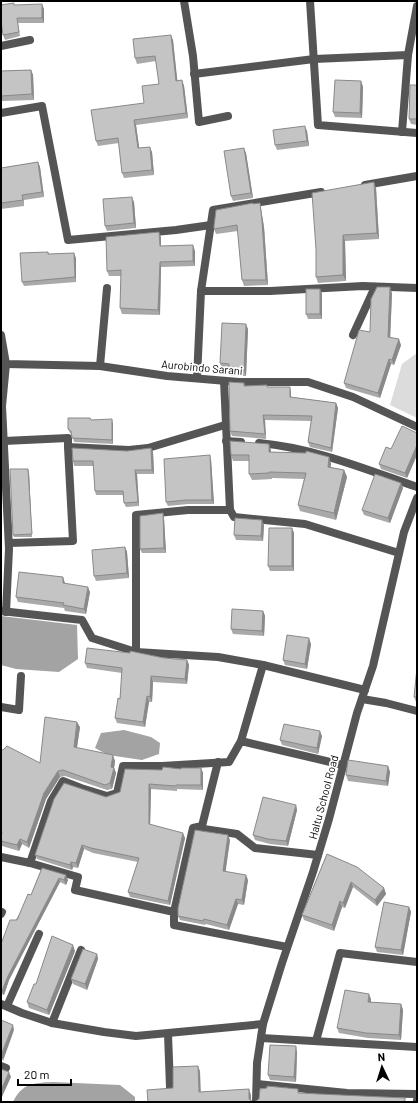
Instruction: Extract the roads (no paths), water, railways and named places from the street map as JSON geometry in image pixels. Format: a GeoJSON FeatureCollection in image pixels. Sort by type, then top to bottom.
{"type":"FeatureCollection","features":[{"type":"Feature","properties":{"kind":"street"},"geometry":{"type":"LineString","coordinates":[[184,1],[199,122],[228,116]]}},
{"type":"Feature","properties":{"kind":"street"},"geometry":{"type":"LineString","coordinates":[[310,1],[318,125],[417,133]]}},
{"type":"Feature","properties":{"kind":"street"},"geometry":{"type":"LineString","coordinates":[[402,132],[408,55],[417,8]]}},
{"type":"Feature","properties":{"kind":"street"},"geometry":{"type":"LineString","coordinates":[[1,46],[30,40]]}},
{"type":"Feature","properties":{"kind":"street"},"geometry":{"type":"LineString","coordinates":[[194,74],[314,59],[408,55]]}},
{"type":"Feature","properties":{"kind":"street"},"geometry":{"type":"LineString","coordinates":[[1,113],[42,106],[68,240],[176,230],[211,224]]}},
{"type":"Feature","properties":{"kind":"street"},"geometry":{"type":"LineString","coordinates":[[357,186],[417,176]]}},
{"type":"Feature","properties":{"kind":"street"},"geometry":{"type":"LineString","coordinates":[[197,378],[201,291],[214,210],[327,191]]}},
{"type":"Feature","properties":{"kind":"street"},"geometry":{"type":"LineString","coordinates":[[201,291],[270,291],[363,286],[417,288]]}},
{"type":"Feature","properties":{"kind":"street"},"geometry":{"type":"LineString","coordinates":[[353,334],[375,287]]}},
{"type":"Feature","properties":{"kind":"street"},"geometry":{"type":"LineString","coordinates":[[100,366],[107,288]]}},
{"type":"Feature","properties":{"kind":"street"},"geometry":{"type":"LineString","coordinates":[[1,335],[4,365],[2,406],[9,542],[3,611],[82,620],[92,638],[136,652],[218,657],[263,665],[365,690]]}},
{"type":"Feature","properties":{"kind":"street","name":"Aurobindo Sarani"},"geometry":{"type":"LineString","coordinates":[[4,365],[100,366],[167,376],[224,381],[308,382],[353,397],[417,427]]}},
{"type":"Feature","properties":{"kind":"street"},"geometry":{"type":"LineString","coordinates":[[224,381],[230,510],[234,517],[305,524],[399,553]]}},
{"type":"Feature","properties":{"kind":"street"},"geometry":{"type":"LineString","coordinates":[[68,447],[129,450],[148,448],[226,424]]}},
{"type":"Feature","properties":{"kind":"street"},"geometry":{"type":"LineString","coordinates":[[4,441],[68,438],[73,541],[9,542]]}},
{"type":"Feature","properties":{"kind":"street"},"geometry":{"type":"LineString","coordinates":[[226,441],[283,446],[326,456],[417,487]]}},
{"type":"Feature","properties":{"kind":"street","name":"Haltu School Road"},"geometry":{"type":"LineString","coordinates":[[256,1102],[257,1063],[263,1024],[330,819],[362,699],[373,666],[404,532],[417,498]]}},
{"type":"Feature","properties":{"kind":"street"},"geometry":{"type":"LineString","coordinates":[[136,652],[136,515],[188,510],[230,510]]}},
{"type":"Feature","properties":{"kind":"street"},"geometry":{"type":"LineString","coordinates":[[30,863],[51,801],[63,781],[107,796],[117,793],[123,766],[162,766],[229,762],[241,741],[263,665]]}},
{"type":"Feature","properties":{"kind":"street"},"geometry":{"type":"LineString","coordinates":[[1,707],[19,710],[21,676]]}},
{"type":"Feature","properties":{"kind":"street"},"geometry":{"type":"LineString","coordinates":[[362,699],[386,702],[417,711]]}},
{"type":"Feature","properties":{"kind":"street"},"geometry":{"type":"LineString","coordinates":[[241,741],[344,765]]}},
{"type":"Feature","properties":{"kind":"street"},"geometry":{"type":"LineString","coordinates":[[193,828],[202,826],[218,762]]}},
{"type":"Feature","properties":{"kind":"street"},"geometry":{"type":"LineString","coordinates":[[193,828],[238,834],[254,848],[318,855]]}},
{"type":"Feature","properties":{"kind":"street"},"geometry":{"type":"LineString","coordinates":[[193,828],[174,912],[174,925],[287,947]]}},
{"type":"Feature","properties":{"kind":"street"},"geometry":{"type":"LineString","coordinates":[[1,857],[30,863],[78,877],[75,890],[174,912]]}},
{"type":"Feature","properties":{"kind":"street"},"geometry":{"type":"LineString","coordinates":[[38,934],[4,1005],[52,1023],[136,1036],[263,1024]]}},
{"type":"Feature","properties":{"kind":"street"},"geometry":{"type":"LineString","coordinates":[[52,1023],[81,950]]}},
{"type":"Feature","properties":{"kind":"street"},"geometry":{"type":"LineString","coordinates":[[316,1041],[340,953],[417,962]]}},
{"type":"Feature","properties":{"kind":"street"},"geometry":{"type":"LineString","coordinates":[[168,1034],[170,1087]]}},
{"type":"Feature","properties":{"kind":"street"},"geometry":{"type":"LineString","coordinates":[[261,1038],[417,1047]]}},
{"type":"Feature","properties":{"kind":"street"},"geometry":{"type":"LineString","coordinates":[[257,1084],[347,1093],[417,1094]]}}]}
